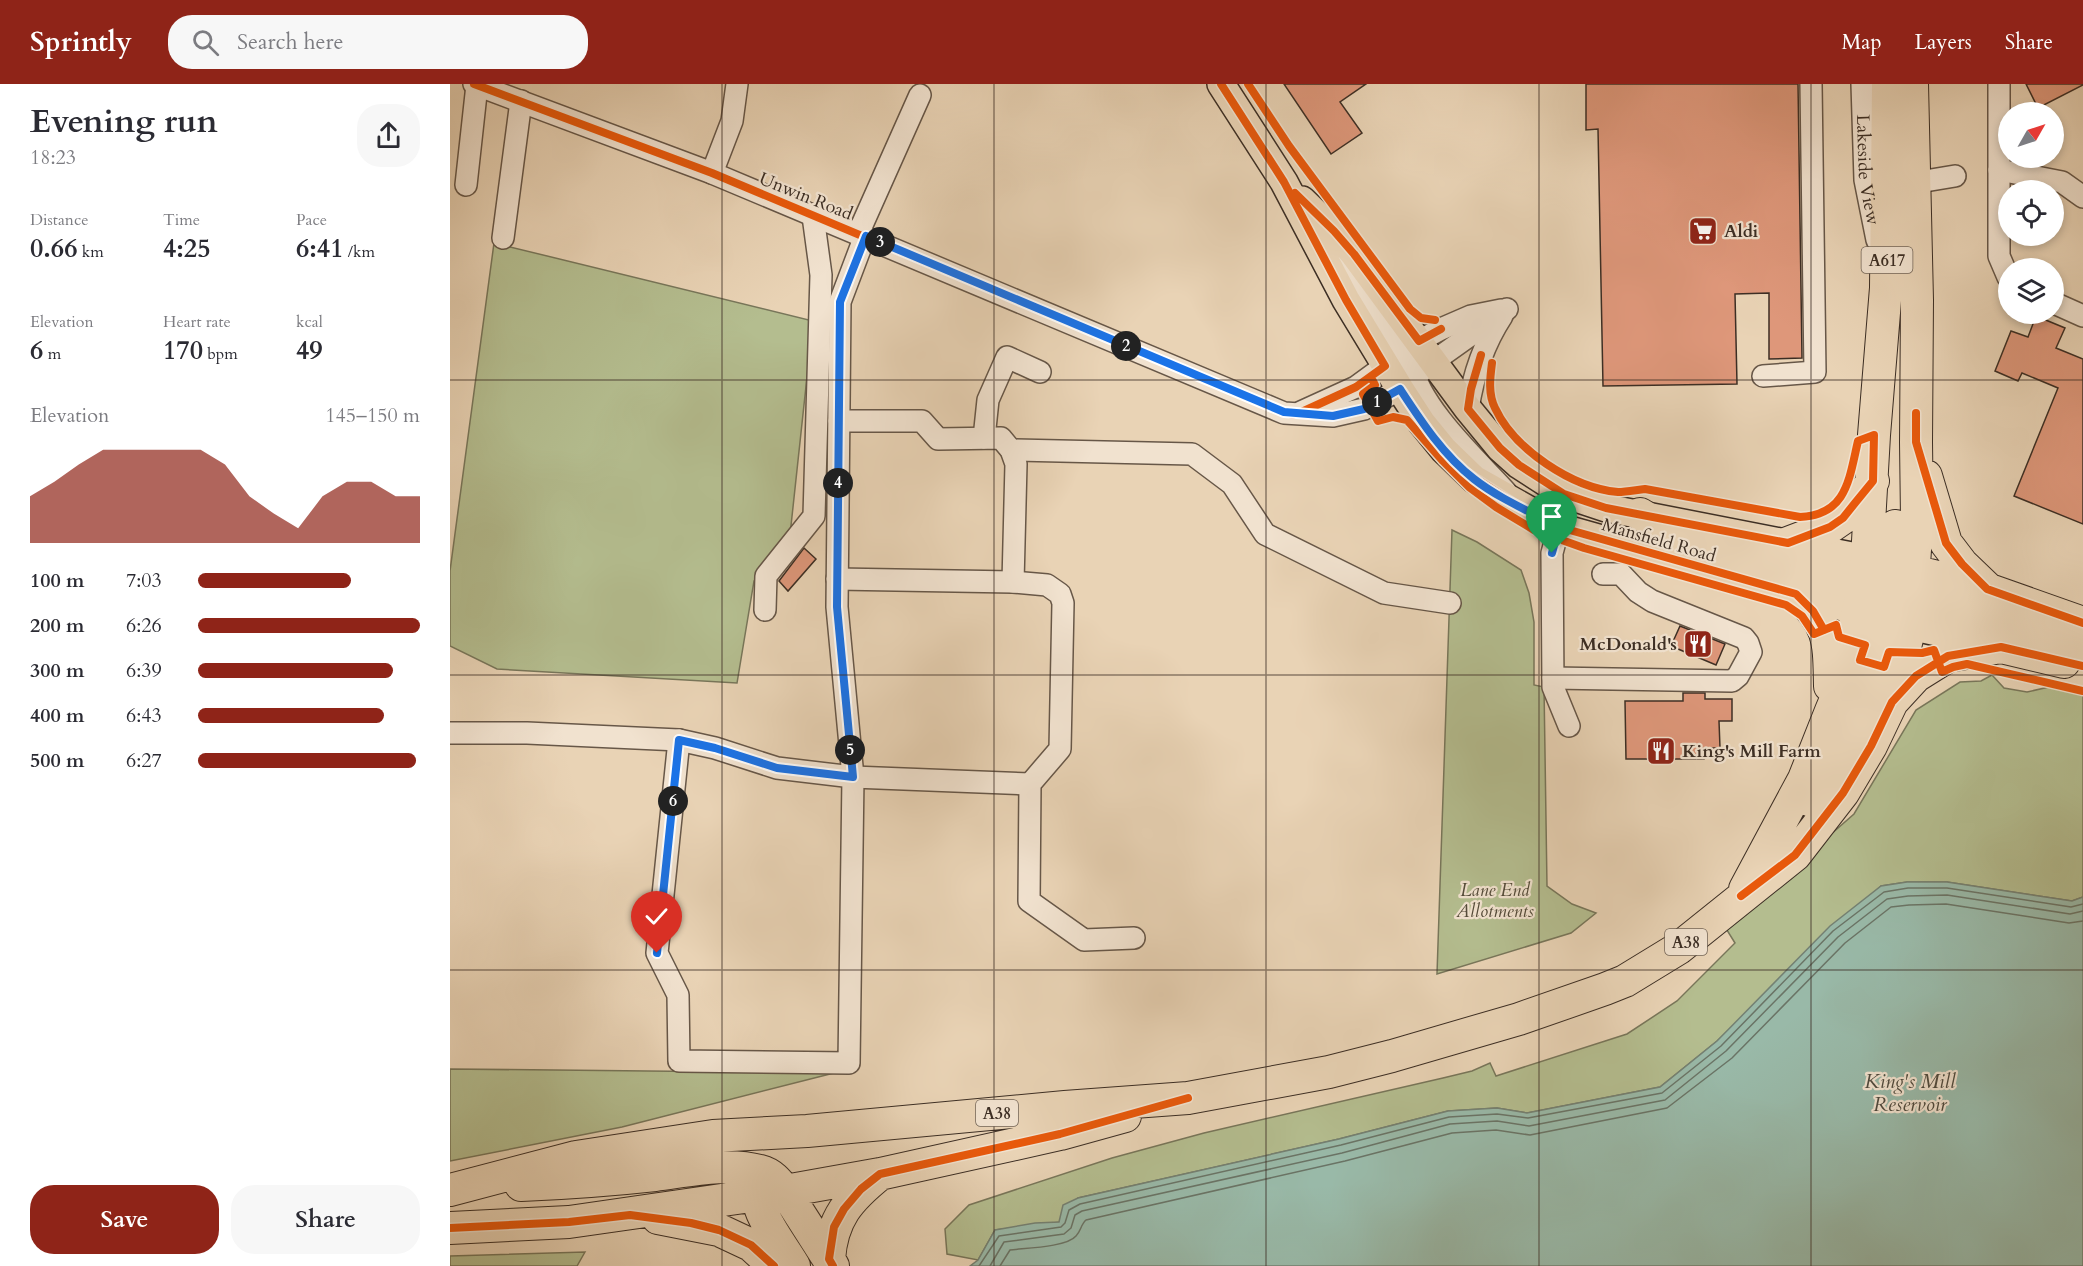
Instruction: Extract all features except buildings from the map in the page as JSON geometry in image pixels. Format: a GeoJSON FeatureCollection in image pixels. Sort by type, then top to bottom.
{"type":"FeatureCollection","features":[{"type":"Feature","properties":{"kind":"highway","name":"A617"},"geometry":{"type":"LineString","coordinates":[[1888,84],[1886,288],[1874,435],[1873,481],[1887,592],[1892,702]]}},
{"type":"Feature","properties":{"kind":"highway","name":"A617"},"geometry":{"type":"LineString","coordinates":[[1774,834],[1804,779],[1839,692],[1887,592],[1917,519],[1917,300],[1912,84]]}},
{"type":"Feature","properties":{"kind":"highway"},"geometry":{"type":"LineString","coordinates":[[1774,834],[1817,792],[1839,756],[1863,697],[1887,592],[1896,502],[1900,352],[1917,300]]}},
{"type":"Feature","properties":{"kind":"highway"},"geometry":{"type":"LineString","coordinates":[[1916,442],[1946,543],[1962,564],[1987,589]]}},
{"type":"Feature","properties":{"kind":"highway"},"geometry":{"type":"LineString","coordinates":[[1788,543],[1830,527],[1843,518],[1873,481]]}},
{"type":"Feature","properties":{"kind":"highway"},"geometry":{"type":"LineString","coordinates":[[1640,514],[1692,546],[1887,592],[2074,643],[2083,649]]}},
{"type":"Feature","properties":{"kind":"highway","name":"Mansfield Road"},"geometry":{"type":"LineString","coordinates":[[1887,592],[1987,589],[2083,623]]}},
{"type":"Feature","properties":{"kind":"highway"},"geometry":{"type":"LineString","coordinates":[[1796,594],[1813,611],[1828,642],[1831,711]]}},
{"type":"Feature","properties":{"kind":"highway"},"geometry":{"type":"LineString","coordinates":[[1892,702],[1916,676],[1938,661],[1948,656],[2001,647]]}},
{"type":"Feature","properties":{"kind":"highway","name":"Mansfield Road"},"geometry":{"type":"LineString","coordinates":[[2001,647],[2083,666]]}},
{"type":"Feature","properties":{"kind":"highway","name":"A38"},"geometry":{"type":"LineString","coordinates":[[450,1228],[569,1222],[630,1215],[767,1185],[880,1174],[1060,1134],[1188,1098],[1329,1072],[1392,1056],[1519,1019],[1605,989],[1625,981],[1679,948],[1795,855],[1843,793],[1871,746],[1892,702]]}},
{"type":"Feature","properties":{"kind":"highway","name":"A38"},"geometry":{"type":"LineString","coordinates":[[1741,896],[1774,834]]}},
{"type":"Feature","properties":{"kind":"highway","name":"A38"},"geometry":{"type":"LineString","coordinates":[[454,1189],[576,1157],[713,1136],[807,1131],[1188,1098]]}},
{"type":"Feature","properties":{"kind":"highway"},"geometry":{"type":"LineString","coordinates":[[778,1258],[760,1207],[773,1152],[790,1139],[807,1131]]}},
{"type":"Feature","properties":{"kind":"highway"},"geometry":{"type":"LineString","coordinates":[[454,1189],[582,1183],[740,1167],[767,1185],[828,1255]]}},
{"type":"Feature","properties":{"kind":"highway"},"geometry":{"type":"LineString","coordinates":[[828,1255],[834,1227],[844,1209],[861,1189],[880,1174]]}},
{"type":"Feature","properties":{"kind":"highway"},"geometry":{"type":"LineString","coordinates":[[630,1215],[691,1223],[719,1230],[778,1258]]}},
{"type":"Feature","properties":{"kind":"main road","name":"Mansfield Road"},"geometry":{"type":"LineString","coordinates":[[1221,84],[1284,182],[1346,300],[1409,365],[1468,409],[1500,448],[1519,465],[1564,494],[1606,508],[1788,543],[2001,647]]}},
{"type":"Feature","properties":{"kind":"main road","name":"Mansfield Road"},"geometry":{"type":"LineString","coordinates":[[1284,182],[1354,254],[1409,365],[1422,423],[1444,450],[1474,479],[1559,527],[1796,594],[1887,592]]}},
{"type":"Feature","properties":{"kind":"street"},"geometry":{"type":"LineString","coordinates":[[712,173],[732,122],[737,84]]}},
{"type":"Feature","properties":{"kind":"street"},"geometry":{"type":"LineString","coordinates":[[1763,376],[1815,372],[1811,84]]}},
{"type":"Feature","properties":{"kind":"street","name":"Lakeside View"},"geometry":{"type":"LineString","coordinates":[[1862,84],[1865,180],[1886,288]]}},
{"type":"Feature","properties":{"kind":"street"},"geometry":{"type":"LineString","coordinates":[[1999,84],[2001,258]]}},
{"type":"Feature","properties":{"kind":"street"},"geometry":{"type":"LineString","coordinates":[[466,185],[476,85]]}},
{"type":"Feature","properties":{"kind":"street","name":"Unwin Road"},"geometry":{"type":"LineString","coordinates":[[476,85],[513,94],[712,173],[1294,415],[1333,416],[1364,409],[1409,365],[1471,316],[1508,309],[1495,327],[1481,355],[1471,388],[1468,409]]}},
{"type":"Feature","properties":{"kind":"street"},"geometry":{"type":"LineString","coordinates":[[503,238],[513,94]]}},
{"type":"Feature","properties":{"kind":"street"},"geometry":{"type":"LineString","coordinates":[[679,740],[657,953],[678,995],[679,1061],[849,1063],[853,777],[837,607],[840,302],[862,235],[920,95]]}},
{"type":"Feature","properties":{"kind":"street"},"geometry":{"type":"LineString","coordinates":[[1999,170],[2062,182],[2083,197]]}},
{"type":"Feature","properties":{"kind":"street"},"geometry":{"type":"LineString","coordinates":[[1913,183],[1955,176]]}},
{"type":"Feature","properties":{"kind":"street"},"geometry":{"type":"LineString","coordinates":[[765,610],[766,576],[814,516],[821,275],[813,216]]}},
{"type":"Feature","properties":{"kind":"street"},"geometry":{"type":"LineString","coordinates":[[2064,307],[2083,316]]}},
{"type":"Feature","properties":{"kind":"street"},"geometry":{"type":"LineString","coordinates":[[984,438],[988,400],[1007,357],[1040,372]]}},
{"type":"Feature","properties":{"kind":"street"},"geometry":{"type":"LineString","coordinates":[[839,421],[922,421],[938,439],[1001,438],[1011,450],[1016,464],[1013,582]]}},
{"type":"Feature","properties":{"kind":"street"},"geometry":{"type":"LineString","coordinates":[[1011,450],[1192,454],[1232,484],[1265,534],[1384,592],[1450,603]]}},
{"type":"Feature","properties":{"kind":"street"},"geometry":{"type":"LineString","coordinates":[[1564,494],[1552,553],[1553,687],[1569,726]]}},
{"type":"Feature","properties":{"kind":"street"},"geometry":{"type":"LineString","coordinates":[[1553,678],[1732,681],[1738,676],[1751,652],[1744,638],[1652,601],[1612,574]]}},
{"type":"Feature","properties":{"kind":"street"},"geometry":{"type":"LineString","coordinates":[[837,579],[1013,582],[1047,585],[1060,594],[1063,603],[1060,749],[1030,784],[1029,901],[1084,940],[1134,938]]}},
{"type":"Feature","properties":{"kind":"street"},"geometry":{"type":"LineString","coordinates":[[450,733],[679,740],[715,748],[777,768],[853,777],[1030,784]]}},
{"type":"Feature","properties":{"kind":"green space"},"geometry":{"type":"Polygon","coordinates":[[[494,243],[813,321],[790,535],[754,581],[737,683],[497,669],[450,646],[450,571],[494,243]]]}},
{"type":"Feature","properties":{"kind":"green space","name":"Lane End Allotments"},"geometry":{"type":"Polygon","coordinates":[[[1452,530],[1477,542],[1521,570],[1529,593],[1534,622],[1534,685],[1544,687],[1547,886],[1572,904],[1596,913],[1571,933],[1437,974],[1452,530]]]}},
{"type":"Feature","properties":{"kind":"green space"},"geometry":{"type":"Polygon","coordinates":[[[1992,675],[2004,688],[2027,692],[2049,687],[2083,694],[2083,897],[2072,901],[1947,882],[1907,882],[1881,886],[1717,1041],[1660,1087],[1527,1113],[1497,1108],[1448,1111],[1339,1139],[1078,1198],[1060,1222],[995,1230],[978,1260],[947,1254],[945,1229],[969,1205],[1112,1158],[1204,1133],[1472,1071],[1490,1063],[1496,1076],[1627,1034],[1677,1001],[1735,943],[1725,927],[1854,814],[1916,710],[1960,682],[1981,681],[1992,675]]]}},
{"type":"Feature","properties":{"kind":"green space"},"geometry":{"type":"Polygon","coordinates":[[[450,1069],[834,1073],[622,1127],[450,1161],[450,1069]]]}},
{"type":"Feature","properties":{"kind":"green space"},"geometry":{"type":"Polygon","coordinates":[[[585,1252],[577,1266],[450,1266],[450,1256],[585,1252]]]}},
{"type":"Feature","properties":{"kind":"water","name":"King's Mill Reservoir"},"geometry":{"type":"Polygon","coordinates":[[[1907,882],[1947,882],[2072,901],[2083,897],[2083,1266],[970,1266],[978,1260],[995,1230],[1035,1223],[1059,1222],[1063,1205],[1078,1198],[1339,1139],[1448,1111],[1497,1108],[1527,1113],[1660,1087],[1717,1041],[1830,926],[1881,886],[1907,882]]]}},
{"type":"Feature","properties":{"kind":"cycle path"},"geometry":{"type":"LineString","coordinates":[[474,84],[712,173],[1284,413],[1295,415],[1356,387],[1385,366],[1346,300],[1284,182],[1221,84]]}},
{"type":"Feature","properties":{"kind":"cycle path"},"geometry":{"type":"LineString","coordinates":[[1248,84],[1289,146],[1410,309],[1421,318],[1435,320]]}},
{"type":"Feature","properties":{"kind":"cycle path"},"geometry":{"type":"LineString","coordinates":[[1295,193],[1354,254],[1419,341],[1441,329]]}},
{"type":"Feature","properties":{"kind":"cycle path"},"geometry":{"type":"LineString","coordinates":[[1481,355],[1468,409],[1500,448],[1519,465],[1564,494],[1606,508],[1788,543],[1830,527],[1843,518],[1873,481],[1874,435],[1858,441],[1852,469],[1843,492],[1828,510],[1816,515],[1800,517],[1645,489],[1618,492],[1600,489],[1582,483],[1546,464],[1516,438],[1504,423],[1491,397],[1492,363]]}},
{"type":"Feature","properties":{"kind":"cycle path"},"geometry":{"type":"LineString","coordinates":[[1373,381],[1375,385],[1363,394],[1378,421],[1393,417],[1407,420],[1469,487],[1534,530],[1584,548],[1786,605],[1802,616],[1814,634],[1836,625],[1839,637],[1865,645],[1860,660],[1884,667],[1889,652],[1922,653],[1934,650],[1942,672],[1967,664],[2083,691]]}},
{"type":"Feature","properties":{"kind":"cycle path"},"geometry":{"type":"LineString","coordinates":[[1370,406],[1400,389],[1427,428]]}},
{"type":"Feature","properties":{"kind":"cycle path"},"geometry":{"type":"LineString","coordinates":[[1916,413],[1916,442],[1946,543],[1962,564],[1987,589],[2083,623]]}},
{"type":"Feature","properties":{"kind":"cycle path"},"geometry":{"type":"LineString","coordinates":[[1469,474],[1517,505],[1559,527],[1796,594],[1813,611],[1824,630]]}},
{"type":"Feature","properties":{"kind":"cycle path"},"geometry":{"type":"LineString","coordinates":[[1741,896],[1795,855],[1843,793],[1871,746],[1892,702],[1916,676],[1948,656],[2001,647],[2083,666]]}},
{"type":"Feature","properties":{"kind":"cycle path"},"geometry":{"type":"LineString","coordinates":[[833,1266],[829,1259],[834,1227],[844,1209],[861,1189],[880,1174],[1060,1134],[1188,1098]]}},
{"type":"Feature","properties":{"kind":"cycle path"},"geometry":{"type":"LineString","coordinates":[[450,1228],[569,1222],[630,1215],[691,1223],[719,1230],[751,1245],[774,1266]]}},
{"type":"Feature","properties":{"kind":"place","name":"Aldi"},"geometry":{"type":"Point","coordinates":[1703,231]}},
{"type":"Feature","properties":{"kind":"place","name":"McDonald's"},"geometry":{"type":"Point","coordinates":[1698,644]}},
{"type":"Feature","properties":{"kind":"place","name":"King's Mill Farm"},"geometry":{"type":"Point","coordinates":[1661,751]}},
{"type":"Feature","properties":{"kind":"route"},"geometry":{"type":"LineString","coordinates":[[657,953],[679,740],[715,748],[777,768],[853,777],[837,607],[840,302],[866,236],[1294,415],[1333,416],[1364,409],[1400,389],[1422,423],[1444,450],[1474,479],[1559,527],[1552,553]]}}]}
